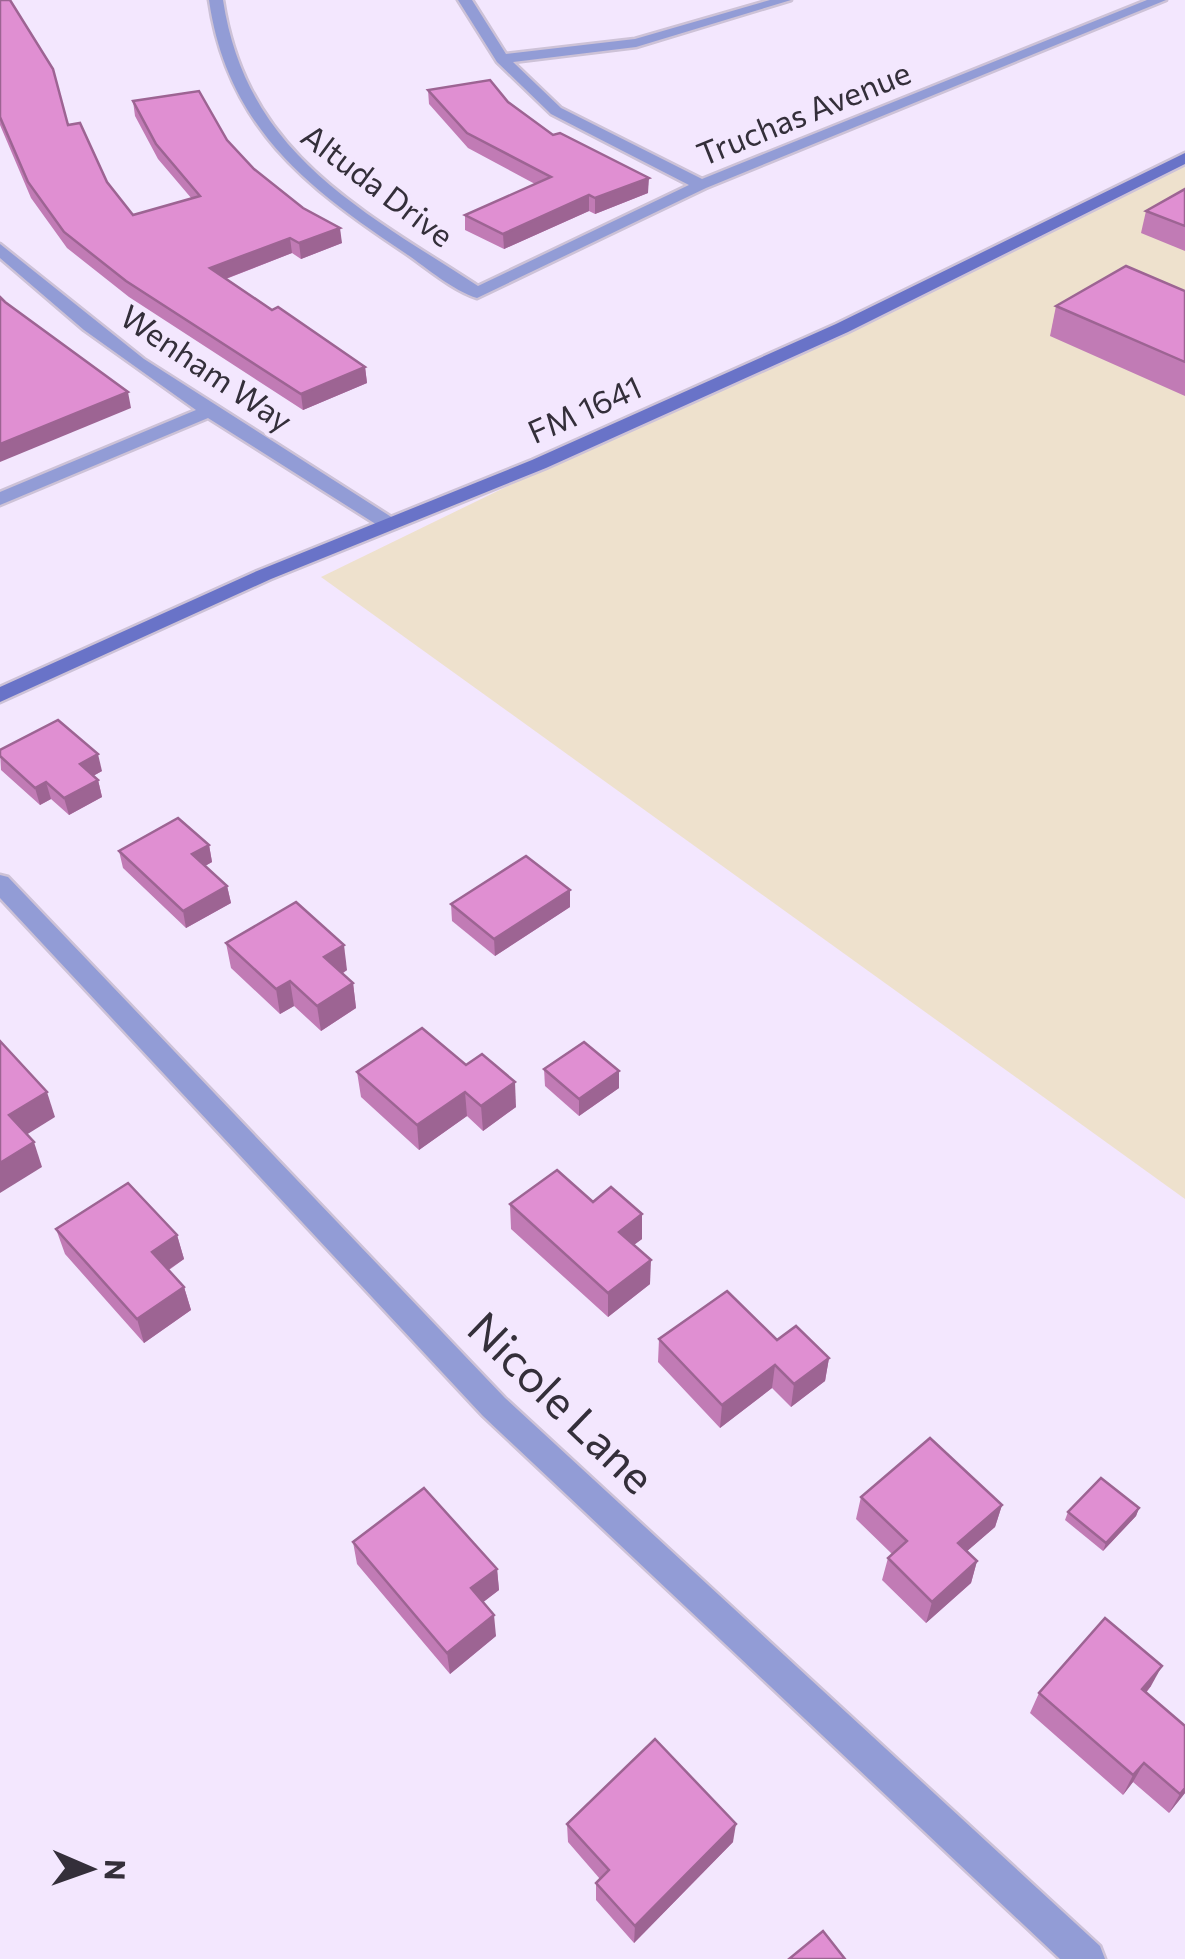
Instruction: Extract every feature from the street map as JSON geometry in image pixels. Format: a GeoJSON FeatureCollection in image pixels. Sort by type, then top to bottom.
{"type":"FeatureCollection","features":[{"type":"Feature","properties":{"kind":"main road","name":"FM 1641"},"geometry":{"type":"LineString","coordinates":[[0,695],[264,575],[539,464],[842,328],[1185,158]]}},
{"type":"Feature","properties":{"kind":"street","name":"Altuda Drive"},"geometry":{"type":"LineString","coordinates":[[216,0],[235,71],[276,144],[365,218],[477,293]]}},
{"type":"Feature","properties":{"kind":"street"},"geometry":{"type":"LineString","coordinates":[[465,0],[502,59],[556,111],[701,186]]}},
{"type":"Feature","properties":{"kind":"street"},"geometry":{"type":"LineString","coordinates":[[502,59],[636,43],[784,0]]}},
{"type":"Feature","properties":{"kind":"street","name":"Truchas Avenue"},"geometry":{"type":"LineString","coordinates":[[477,293],[701,186],[1158,0]]}},
{"type":"Feature","properties":{"kind":"street","name":"Wenham Way"},"geometry":{"type":"LineString","coordinates":[[0,250],[48,296],[210,410],[389,524]]}},
{"type":"Feature","properties":{"kind":"street"},"geometry":{"type":"LineString","coordinates":[[0,500],[210,410]]}},
{"type":"Feature","properties":{"kind":"street","name":"Nicole Lane"},"geometry":{"type":"LineString","coordinates":[[0,882],[494,1407],[1088,1959]]}},
{"type":"Feature","properties":{"kind":"shaded area"},"geometry":{"type":"Polygon","coordinates":[[[1185,156],[1185,1199],[321,577],[1185,156]]]}},
{"type":"Feature","properties":{"kind":"building"},"geometry":{"type":"Polygon","coordinates":[[[0,0],[10,0],[53,69],[68,125],[80,123],[107,182],[133,215],[200,196],[156,144],[133,101],[199,91],[227,140],[254,169],[303,208],[340,228],[299,243],[290,238],[210,268],[272,310],[278,307],[365,367],[301,394],[126,281],[64,232],[28,182],[0,117],[0,0]]]}},
{"type":"Feature","properties":{"kind":"building"},"geometry":{"type":"Polygon","coordinates":[[[490,80],[508,102],[553,135],[560,133],[649,178],[595,198],[589,195],[503,234],[465,215],[551,177],[467,133],[428,90],[490,80]]]}},
{"type":"Feature","properties":{"kind":"building"},"geometry":{"type":"Polygon","coordinates":[[[1185,189],[1185,226],[1146,211],[1185,189]]]}},
{"type":"Feature","properties":{"kind":"building"},"geometry":{"type":"Polygon","coordinates":[[[1126,266],[1185,291],[1185,362],[1056,306],[1126,266]]]}},
{"type":"Feature","properties":{"kind":"building"},"geometry":{"type":"Polygon","coordinates":[[[0,297],[5,302],[128,392],[0,444],[0,297]]]}},
{"type":"Feature","properties":{"kind":"building"},"geometry":{"type":"Polygon","coordinates":[[[58,720],[98,754],[80,764],[98,780],[64,798],[46,782],[35,788],[0,756],[0,750],[58,720]]]}},
{"type":"Feature","properties":{"kind":"building"},"geometry":{"type":"Polygon","coordinates":[[[178,818],[209,845],[192,854],[227,886],[183,911],[119,851],[178,818]]]}},
{"type":"Feature","properties":{"kind":"building"},"geometry":{"type":"Polygon","coordinates":[[[526,856],[570,890],[494,939],[451,904],[526,856]]]}},
{"type":"Feature","properties":{"kind":"building"},"geometry":{"type":"Polygon","coordinates":[[[296,902],[344,945],[324,957],[353,983],[317,1006],[290,981],[276,989],[226,943],[296,902]]]}},
{"type":"Feature","properties":{"kind":"building"},"geometry":{"type":"Polygon","coordinates":[[[422,1028],[466,1065],[482,1054],[515,1082],[481,1106],[465,1092],[417,1125],[357,1072],[422,1028]]]}},
{"type":"Feature","properties":{"kind":"building"},"geometry":{"type":"Polygon","coordinates":[[[0,1041],[47,1092],[9,1115],[34,1142],[0,1163],[0,1041]]]}},
{"type":"Feature","properties":{"kind":"building"},"geometry":{"type":"Polygon","coordinates":[[[584,1042],[619,1071],[579,1099],[544,1069],[584,1042]]]}},
{"type":"Feature","properties":{"kind":"building"},"geometry":{"type":"Polygon","coordinates":[[[557,1170],[593,1202],[611,1187],[642,1214],[619,1232],[651,1260],[608,1293],[510,1204],[557,1170]]]}},
{"type":"Feature","properties":{"kind":"building"},"geometry":{"type":"Polygon","coordinates":[[[128,1183],[177,1235],[152,1252],[184,1287],[137,1319],[56,1229],[128,1183]]]}},
{"type":"Feature","properties":{"kind":"building"},"geometry":{"type":"Polygon","coordinates":[[[727,1291],[777,1340],[796,1326],[829,1358],[794,1384],[775,1365],[722,1405],[659,1339],[727,1291]]]}},
{"type":"Feature","properties":{"kind":"building"},"geometry":{"type":"Polygon","coordinates":[[[930,1438],[1002,1505],[958,1543],[977,1561],[932,1602],[888,1558],[907,1541],[861,1497],[930,1438]]]}},
{"type":"Feature","properties":{"kind":"building"},"geometry":{"type":"Polygon","coordinates":[[[1101,1478],[1139,1508],[1106,1543],[1068,1512],[1101,1478]]]}},
{"type":"Feature","properties":{"kind":"building"},"geometry":{"type":"Polygon","coordinates":[[[424,1488],[497,1569],[471,1588],[494,1615],[447,1653],[353,1542],[424,1488]]]}},
{"type":"Feature","properties":{"kind":"building"},"geometry":{"type":"Polygon","coordinates":[[[1105,1618],[1162,1666],[1142,1689],[1185,1726],[1185,1788],[1180,1794],[1144,1763],[1133,1775],[1039,1693],[1105,1618]]]}},
{"type":"Feature","properties":{"kind":"building"},"geometry":{"type":"Polygon","coordinates":[[[655,1739],[736,1824],[635,1926],[596,1883],[609,1870],[567,1824],[655,1739]]]}},
{"type":"Feature","properties":{"kind":"building"},"geometry":{"type":"Polygon","coordinates":[[[823,1931],[845,1959],[789,1959],[823,1931]]]}}]}
